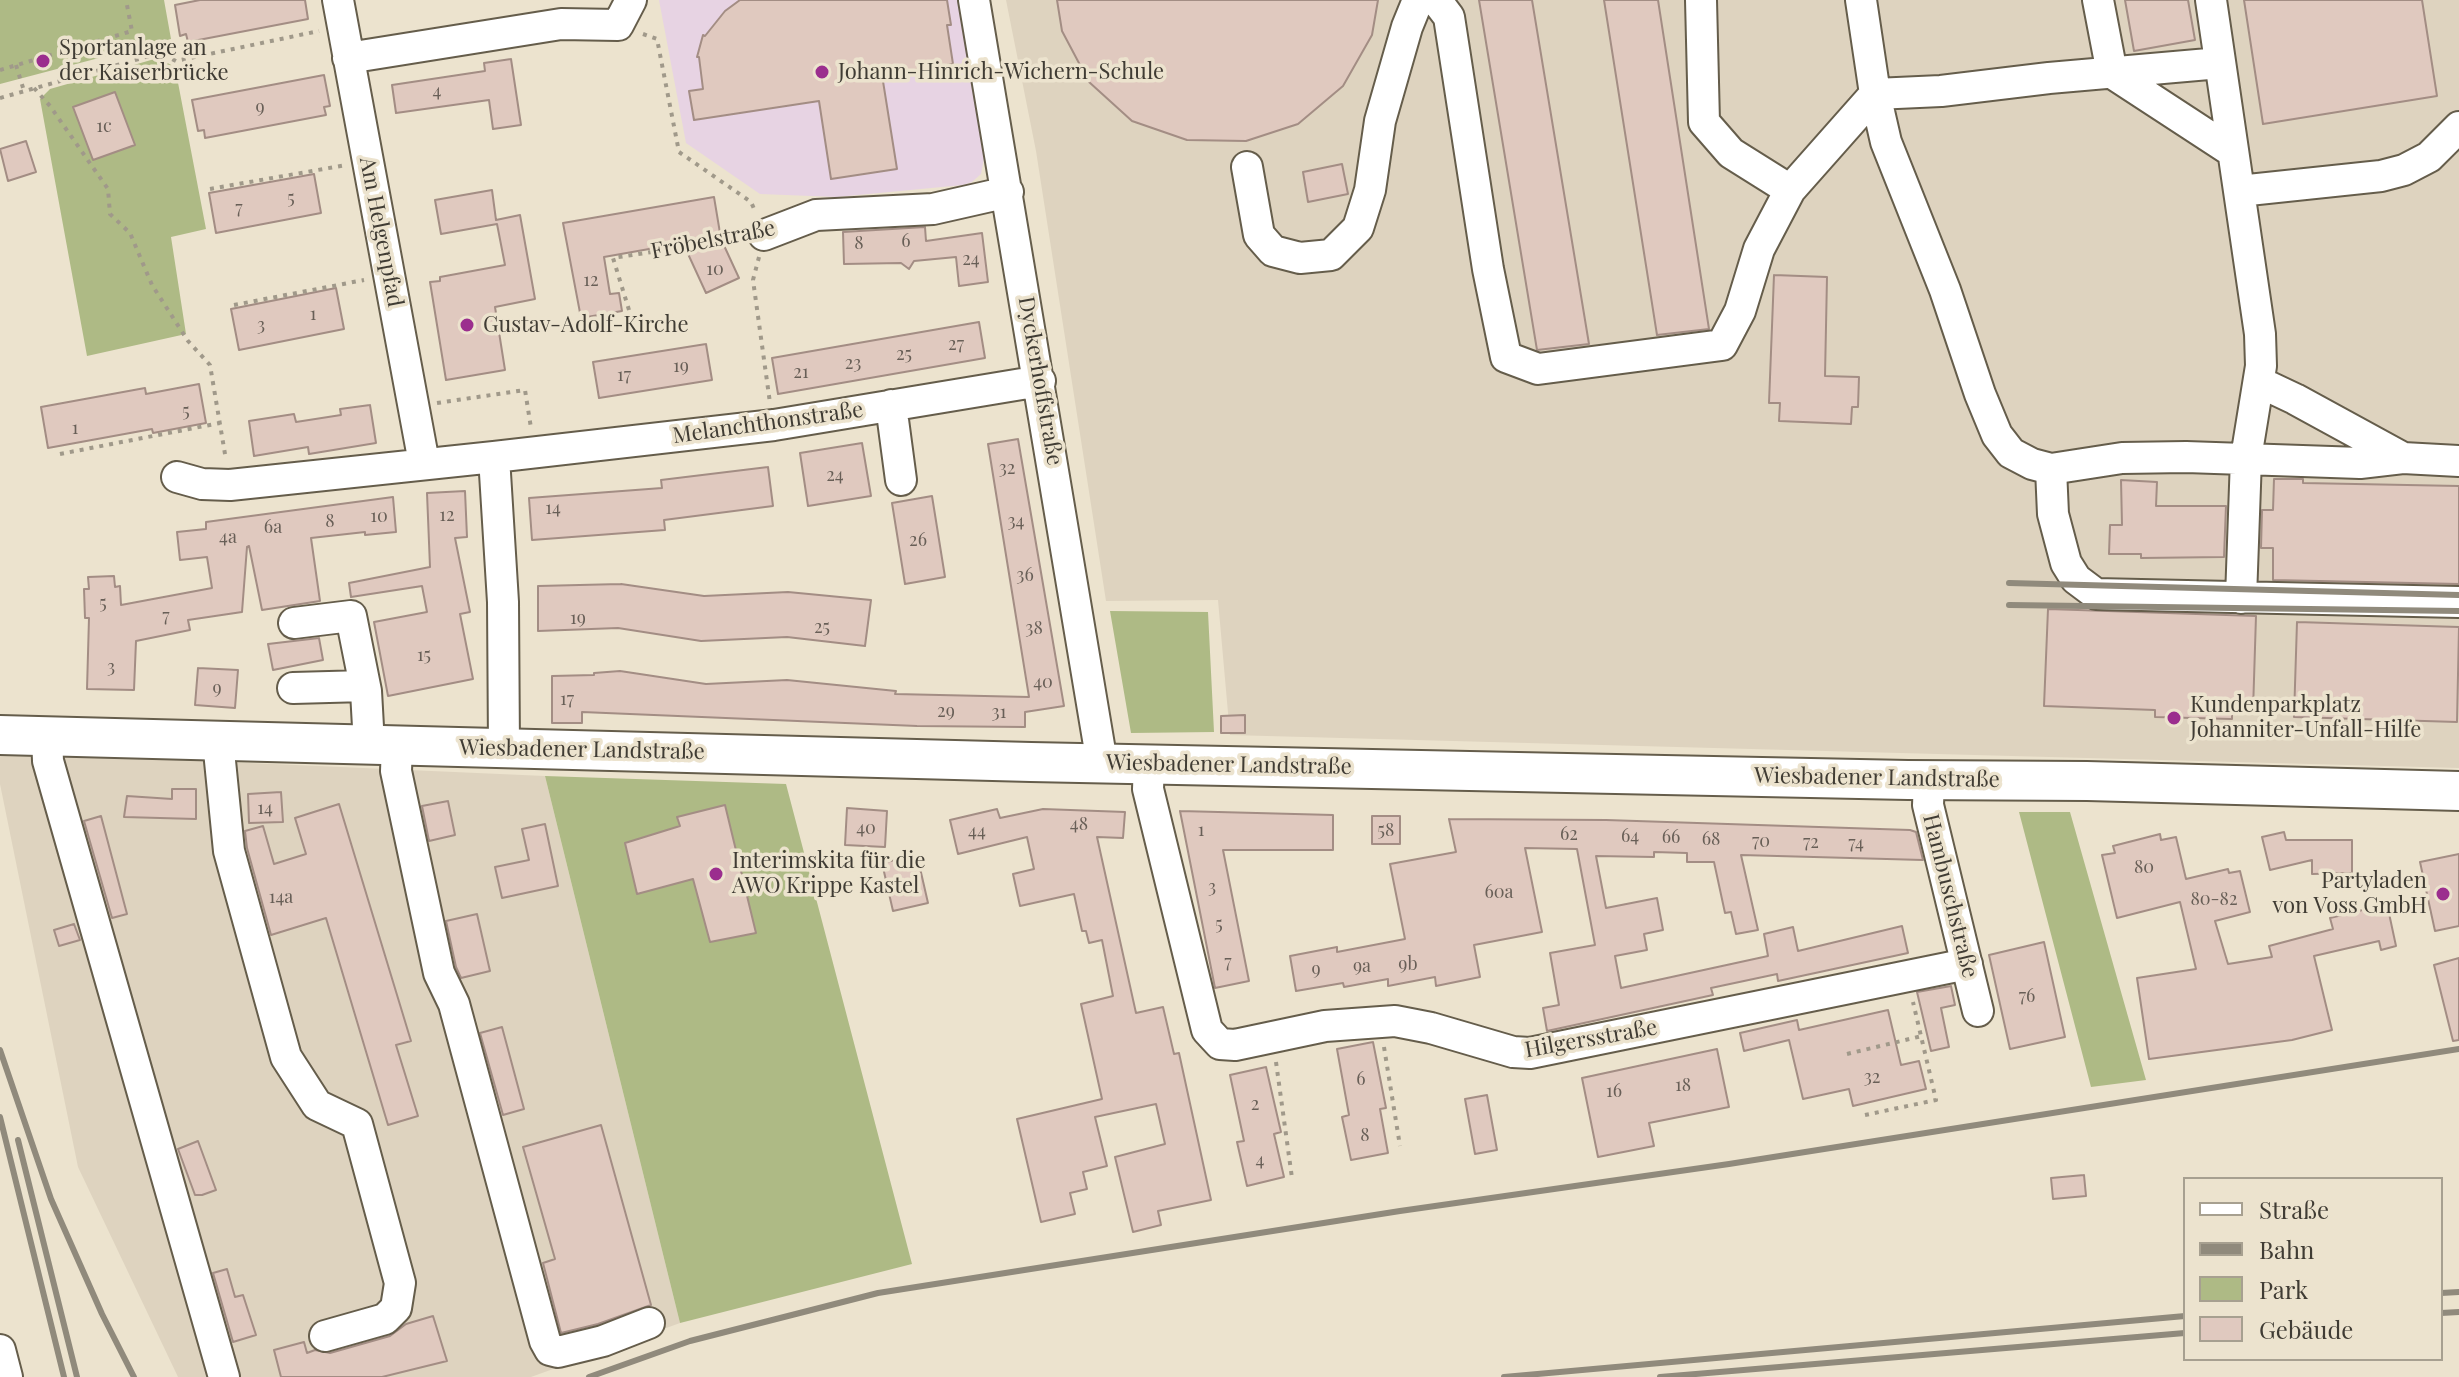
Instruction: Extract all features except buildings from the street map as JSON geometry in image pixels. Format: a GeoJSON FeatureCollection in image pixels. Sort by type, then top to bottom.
{"type":"FeatureCollection","features":[{"type":"Feature","properties":{"kind":"main road","name":"Wiesbadener Landstraße"},"geometry":{"type":"LineString","coordinates":[[0,735],[1102,763],[2459,791]]}},
{"type":"Feature","properties":{"kind":"street","name":"Dyckerhoffstraße"},"geometry":{"type":"LineString","coordinates":[[974,0],[1102,763]]}},
{"type":"Feature","properties":{"kind":"street"},"geometry":{"type":"LineString","coordinates":[[1247,167],[1259,235],[1273,251],[1300,258],[1331,255],[1358,228],[1370,190],[1380,121],[1407,27],[1418,0]]}},
{"type":"Feature","properties":{"kind":"street"},"geometry":{"type":"LineString","coordinates":[[1436,0],[1449,17],[1488,269],[1506,357],[1538,369],[1722,345],[1740,311],[1759,249],[1790,190],[1875,94],[1941,91],[2220,63]]}},
{"type":"Feature","properties":{"kind":"street"},"geometry":{"type":"LineString","coordinates":[[1701,0],[1704,122],[1731,153],[1790,190]]}},
{"type":"Feature","properties":{"kind":"street"},"geometry":{"type":"LineString","coordinates":[[1861,0],[1875,94],[1886,142],[1945,290],[1980,394],[1997,435],[2011,453],[2032,464],[2051,469],[2122,458],[2246,458],[2360,463],[2403,458],[2459,461]]}},
{"type":"Feature","properties":{"kind":"street"},"geometry":{"type":"LineString","coordinates":[[2098,0],[2112,73],[2233,152]]}},
{"type":"Feature","properties":{"kind":"street"},"geometry":{"type":"LineString","coordinates":[[2211,0],[2260,334],[2261,366],[2246,458],[2241,598]]}},
{"type":"Feature","properties":{"kind":"street","name":"Am Helgenpfad"},"geometry":{"type":"LineString","coordinates":[[340,13],[424,463]]}},
{"type":"Feature","properties":{"kind":"street"},"geometry":{"type":"LineString","coordinates":[[348,58],[624,13]]}},
{"type":"Feature","properties":{"kind":"street"},"geometry":{"type":"LineString","coordinates":[[2239,191],[2381,176],[2404,170],[2429,157],[2459,127]]}},
{"type":"Feature","properties":{"kind":"street","name":"Fröbelstraße"},"geometry":{"type":"LineString","coordinates":[[764,235],[816,215],[933,209],[1008,192]]}},
{"type":"Feature","properties":{"kind":"street","name":"Melanchthonstraße"},"geometry":{"type":"LineString","coordinates":[[177,477],[202,484],[230,485],[494,457],[774,425],[1040,381]]}},
{"type":"Feature","properties":{"kind":"street"},"geometry":{"type":"LineString","coordinates":[[2259,382],[2403,458]]}},
{"type":"Feature","properties":{"kind":"street"},"geometry":{"type":"LineString","coordinates":[[891,405],[901,480]]}},
{"type":"Feature","properties":{"kind":"street"},"geometry":{"type":"LineString","coordinates":[[494,457],[503,602],[504,748]]}},
{"type":"Feature","properties":{"kind":"street"},"geometry":{"type":"LineString","coordinates":[[2051,469],[2053,514],[2058,540],[2066,563],[2086,589],[2106,595],[2459,602]]}},
{"type":"Feature","properties":{"kind":"street"},"geometry":{"type":"LineString","coordinates":[[294,623],[351,616],[365,686],[383,745],[396,771],[439,973],[454,1004],[545,1341],[550,1350],[558,1352],[603,1341],[649,1323]]}},
{"type":"Feature","properties":{"kind":"street"},"geometry":{"type":"LineString","coordinates":[[293,688],[365,686]]}},
{"type":"Feature","properties":{"kind":"street"},"geometry":{"type":"LineString","coordinates":[[47,736],[52,777],[224,1377]]}},
{"type":"Feature","properties":{"kind":"street"},"geometry":{"type":"LineString","coordinates":[[218,741],[229,851],[286,1057],[317,1105],[357,1124],[400,1283],[396,1308],[385,1319],[325,1336]]}},
{"type":"Feature","properties":{"kind":"street","name":"Hilgersstraße"},"geometry":{"type":"LineString","coordinates":[[1149,763],[1148,789],[1207,1030],[1220,1044],[1235,1045],[1325,1026],[1380,1021],[1417,1024],[1513,1052],[1530,1053],[1967,964]]}},
{"type":"Feature","properties":{"kind":"street","name":"Hambuschstraße"},"geometry":{"type":"LineString","coordinates":[[1929,780],[1928,805],[1978,1011]]}},
{"type":"Feature","properties":{"kind":"street"},"geometry":{"type":"LineString","coordinates":[[0,1350],[7,1377]]}},
{"type":"Feature","properties":{"kind":"path"},"geometry":{"type":"LineString","coordinates":[[0,70],[132,31],[126,0]]}},
{"type":"Feature","properties":{"kind":"path"},"geometry":{"type":"LineString","coordinates":[[0,98],[160,53],[176,61],[340,13]]}},
{"type":"Feature","properties":{"kind":"path"},"geometry":{"type":"LineString","coordinates":[[624,13],[657,39],[679,152],[751,202],[764,235],[753,280],[774,425]]}},
{"type":"Feature","properties":{"kind":"path"},"geometry":{"type":"LineString","coordinates":[[16,65],[24,91]]}},
{"type":"Feature","properties":{"kind":"path"},"geometry":{"type":"LineString","coordinates":[[34,88],[108,189],[110,214],[130,233],[152,285],[188,341],[210,365],[230,485]]}},
{"type":"Feature","properties":{"kind":"path"},"geometry":{"type":"LineString","coordinates":[[210,189],[368,161]]}},
{"type":"Feature","properties":{"kind":"path","name":"Fröbelstraße"},"geometry":{"type":"LineString","coordinates":[[629,310],[613,258],[764,235]]}},
{"type":"Feature","properties":{"kind":"path"},"geometry":{"type":"LineString","coordinates":[[234,305],[390,275]]}},
{"type":"Feature","properties":{"kind":"path"},"geometry":{"type":"LineString","coordinates":[[415,406],[525,390],[534,452]]}},
{"type":"Feature","properties":{"kind":"path"},"geometry":{"type":"LineString","coordinates":[[60,454],[220,423]]}},
{"type":"Feature","properties":{"kind":"path"},"geometry":{"type":"LineString","coordinates":[[1865,1115],[1936,1100],[1907,976]]}},
{"type":"Feature","properties":{"kind":"path"},"geometry":{"type":"LineString","coordinates":[[1380,1021],[1400,1146]]}},
{"type":"Feature","properties":{"kind":"path"},"geometry":{"type":"LineString","coordinates":[[1847,1054],[1922,1036]]}},
{"type":"Feature","properties":{"kind":"path"},"geometry":{"type":"LineString","coordinates":[[1272,1037],[1292,1178]]}},
{"type":"Feature","properties":{"kind":"shaded area","name":"Johann-Hinrich-Wichern-Schule"},"geometry":{"type":"Polygon","coordinates":[[[659,0],[960,0],[985,153],[981,174],[963,185],[837,197],[760,194],[686,143],[659,0]]]}},
{"type":"Feature","properties":{"kind":"shaded area"},"geometry":{"type":"Polygon","coordinates":[[[1006,0],[2459,0],[2459,768],[1230,735],[1218,600],[1106,601],[1036,151],[1006,0]]]}},
{"type":"Feature","properties":{"kind":"shaded area"},"geometry":{"type":"Polygon","coordinates":[[[0,752],[545,776],[680,1323],[531,1377],[178,1377],[78,1167],[0,784],[0,752]]]}},
{"type":"Feature","properties":{"kind":"green space","name":"Sportanlage an der Kaiserbrücke"},"geometry":{"type":"Polygon","coordinates":[[[0,0],[164,0],[171,39],[0,84],[0,0]]]}},
{"type":"Feature","properties":{"kind":"green space"},"geometry":{"type":"Polygon","coordinates":[[[158,58],[175,67],[206,229],[171,237],[186,334],[87,356],[40,99],[50,89],[158,58]]]}},
{"type":"Feature","properties":{"kind":"green space"},"geometry":{"type":"Polygon","coordinates":[[[1110,611],[1208,612],[1214,732],[1131,733],[1110,611]]]}},
{"type":"Feature","properties":{"kind":"green space"},"geometry":{"type":"Polygon","coordinates":[[[545,776],[786,784],[912,1264],[680,1323],[545,776]]]}},
{"type":"Feature","properties":{"kind":"green space"},"geometry":{"type":"Polygon","coordinates":[[[2019,812],[2070,812],[2146,1080],[2091,1087],[2019,812]]]}},
{"type":"Feature","properties":{"kind":"railway"},"geometry":{"type":"LineString","coordinates":[[2009,583],[2459,595]]}},
{"type":"Feature","properties":{"kind":"railway"},"geometry":{"type":"LineString","coordinates":[[2009,605],[2459,611]]}},
{"type":"Feature","properties":{"kind":"railway"},"geometry":{"type":"LineString","coordinates":[[589,1377],[690,1341],[878,1293],[2459,1049]]}},
{"type":"Feature","properties":{"kind":"railway"},"geometry":{"type":"LineString","coordinates":[[0,1050],[51,1199],[134,1377]]}},
{"type":"Feature","properties":{"kind":"railway"},"geometry":{"type":"LineString","coordinates":[[0,1117],[64,1377]]}},
{"type":"Feature","properties":{"kind":"railway"},"geometry":{"type":"LineString","coordinates":[[18,1140],[77,1377]]}},
{"type":"Feature","properties":{"kind":"railway"},"geometry":{"type":"LineString","coordinates":[[2443,1293],[2459,1292]]}},
{"type":"Feature","properties":{"kind":"railway"},"geometry":{"type":"LineString","coordinates":[[2443,1313],[2459,1312]]}},
{"type":"Feature","properties":{"kind":"railway"},"geometry":{"type":"LineString","coordinates":[[1504,1377],[2183,1316]]}},
{"type":"Feature","properties":{"kind":"railway"},"geometry":{"type":"LineString","coordinates":[[1660,1377],[2183,1333]]}},
{"type":"Feature","properties":{"kind":"place","name":"Sportanlage an der Kaiserbrücke"},"geometry":{"type":"Point","coordinates":[43,61]}},
{"type":"Feature","properties":{"kind":"place","name":"Johann-Hinrich-Wichern-Schule"},"geometry":{"type":"Point","coordinates":[822,72]}},
{"type":"Feature","properties":{"kind":"place","name":"Gustav-Adolf-Kirche"},"geometry":{"type":"Point","coordinates":[467,325]}},
{"type":"Feature","properties":{"kind":"place","name":"Kundenparkplatz Johanniter-Unfall-Hilfe"},"geometry":{"type":"Point","coordinates":[2174,718]}},
{"type":"Feature","properties":{"kind":"place","name":"Interimskita für die AWO Krippe Kastel"},"geometry":{"type":"Point","coordinates":[716,874]}},
{"type":"Feature","properties":{"kind":"place","name":"Partyladen von Voss GmbH"},"geometry":{"type":"Point","coordinates":[2443,894]}}]}
